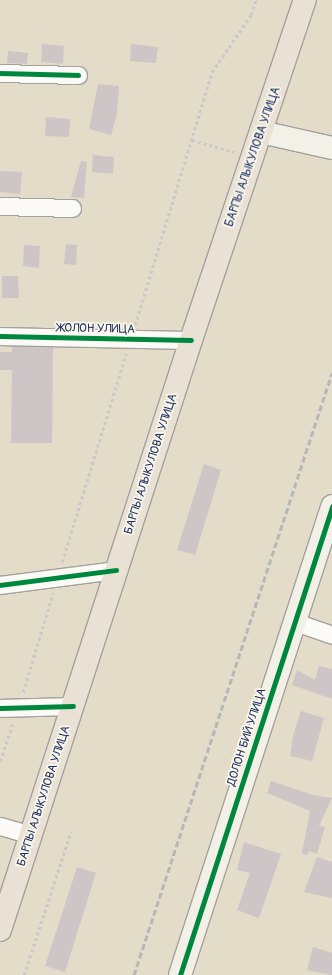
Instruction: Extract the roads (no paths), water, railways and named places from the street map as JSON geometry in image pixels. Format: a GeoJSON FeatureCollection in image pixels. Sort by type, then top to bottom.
{"type":"FeatureCollection","features":[{"type":"Feature","properties":{"kind":"main road","name":"БАРПЫ АЛЫКУЛОВА УЛИЦА"},"geometry":{"type":"LineString","coordinates":[[0,930],[191,340],[305,0]]}},
{"type":"Feature","properties":{"kind":"street"},"geometry":{"type":"LineString","coordinates":[[0,73],[78,75]]}},
{"type":"Feature","properties":{"kind":"street"},"geometry":{"type":"LineString","coordinates":[[262,132],[332,148]]}},
{"type":"Feature","properties":{"kind":"street"},"geometry":{"type":"LineString","coordinates":[[0,206],[72,208]]}},
{"type":"Feature","properties":{"kind":"street","name":"ЖОЛОН УЛИЦА"},"geometry":{"type":"LineString","coordinates":[[0,336],[130,340],[191,340]]}},
{"type":"Feature","properties":{"kind":"street","name":"ДОЛОН БИЙ УЛИЦА"},"geometry":{"type":"LineString","coordinates":[[180,975],[332,506]]}},
{"type":"Feature","properties":{"kind":"street"},"geometry":{"type":"LineString","coordinates":[[0,585],[116,570]]}},
{"type":"Feature","properties":{"kind":"street"},"geometry":{"type":"LineString","coordinates":[[295,622],[332,635]]}},
{"type":"Feature","properties":{"kind":"street"},"geometry":{"type":"LineString","coordinates":[[0,708],[73,706]]}},
{"type":"Feature","properties":{"kind":"street"},"geometry":{"type":"LineString","coordinates":[[0,826],[31,835]]}},
{"type":"Feature","properties":{"kind":"railway"},"geometry":{"type":"LineString","coordinates":[[134,975],[332,373]]}}]}
